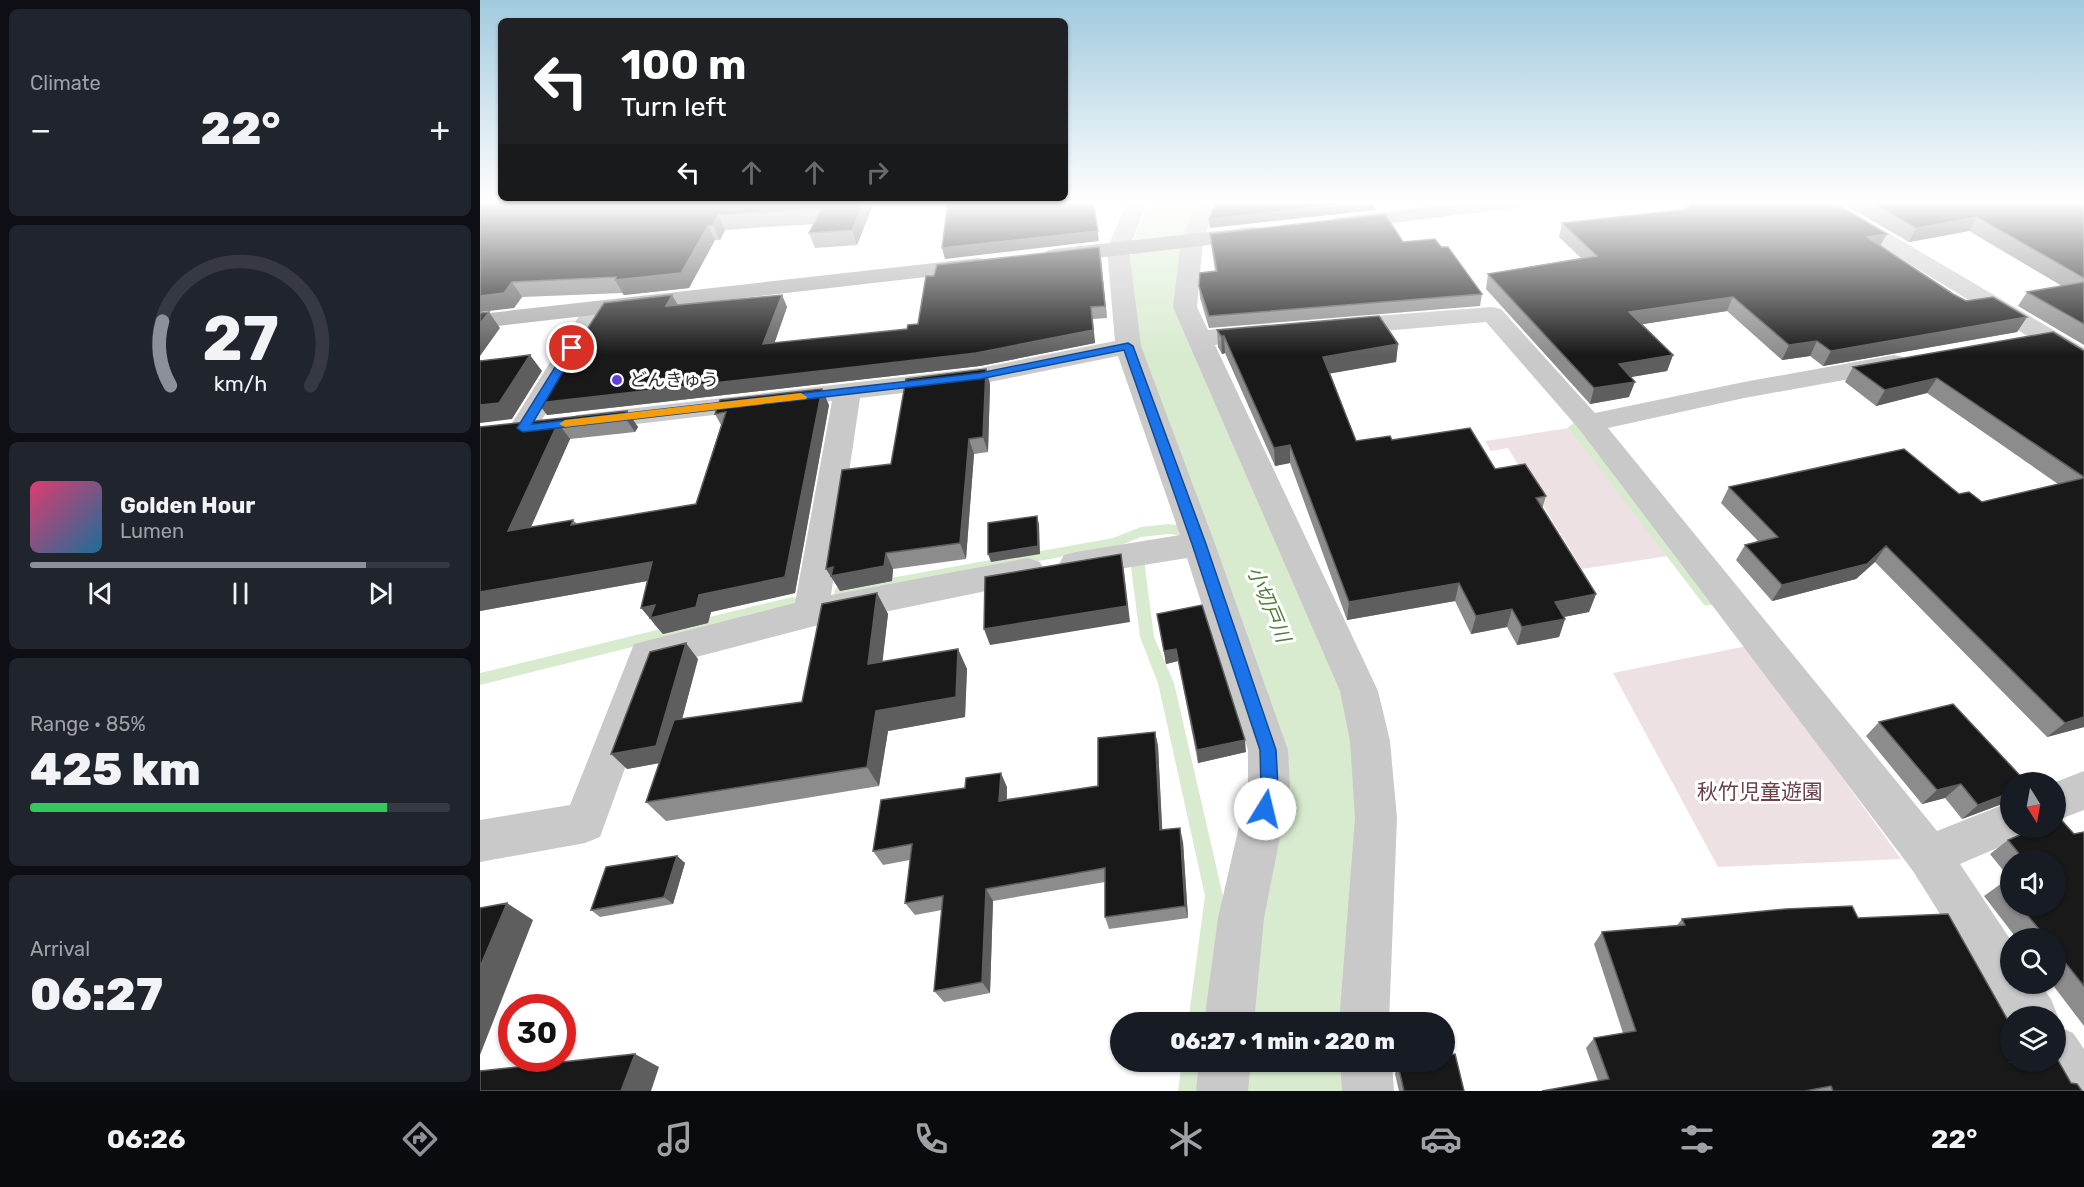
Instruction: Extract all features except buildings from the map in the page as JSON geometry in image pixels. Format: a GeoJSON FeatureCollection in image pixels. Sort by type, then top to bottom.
{"type":"FeatureCollection","features":[{"type":"Feature","properties":{"kind":"main road"},"geometry":{"type":"LineString","coordinates":[[1035,259],[1086,253]]}},
{"type":"Feature","properties":{"kind":"main road"},"geometry":{"type":"LineString","coordinates":[[480,321],[1000,263]]}},
{"type":"Feature","properties":{"kind":"street"},"geometry":{"type":"LineString","coordinates":[[1127,253],[1128,346],[1199,544],[1268,750],[1269,787],[1241,918],[1230,1012]]}},
{"type":"Feature","properties":{"kind":"street"},"geometry":{"type":"LineString","coordinates":[[1187,253],[1185,307],[1359,691],[1370,741],[1376,818],[1365,1012]]}},
{"type":"Feature","properties":{"kind":"street"},"geometry":{"type":"LineString","coordinates":[[1906,253],[2084,359]]}},
{"type":"Feature","properties":{"kind":"street"},"geometry":{"type":"LineString","coordinates":[[596,308],[512,430],[980,376],[1128,346]]}},
{"type":"Feature","properties":{"kind":"street"},"geometry":{"type":"LineString","coordinates":[[1198,339],[1492,314],[1589,423],[1929,856],[2000,966]]}},
{"type":"Feature","properties":{"kind":"street"},"geometry":{"type":"LineString","coordinates":[[2012,343],[2046,337]]}},
{"type":"Feature","properties":{"kind":"street"},"geometry":{"type":"LineString","coordinates":[[1589,423],[1744,390],[1918,359]]}},
{"type":"Feature","properties":{"kind":"street"},"geometry":{"type":"LineString","coordinates":[[812,613],[847,392]]}},
{"type":"Feature","properties":{"kind":"street"},"geometry":{"type":"LineString","coordinates":[[480,841],[585,823],[647,655],[812,613],[1016,573],[1199,544]]}},
{"type":"Feature","properties":{"kind":"street"},"geometry":{"type":"LineString","coordinates":[[2066,797],[2084,790]]}},
{"type":"Feature","properties":{"kind":"street"},"geometry":{"type":"LineString","coordinates":[[1929,856],[2000,826]]}},
{"type":"Feature","properties":{"kind":"street"},"geometry":{"type":"LineString","coordinates":[[2066,1068],[2081,1091]]}},
{"type":"Feature","properties":{"kind":"street"},"geometry":{"type":"LineString","coordinates":[[1222,1091],[1224,1072]]}},
{"type":"Feature","properties":{"kind":"street"},"geometry":{"type":"LineString","coordinates":[[1367,1072],[1368,1091]]}},
{"type":"Feature","properties":{"kind":"green space"},"geometry":{"type":"Polygon","coordinates":[[[1569,428],[1668,556],[1582,569],[1508,448],[1491,451],[1485,441],[1569,428]]]}},
{"type":"Feature","properties":{"kind":"green space","name":"秋竹児童遊園"},"geometry":{"type":"Polygon","coordinates":[[[1747,646],[1901,859],[1718,867],[1613,673],[1747,646]]]}},
{"type":"Feature","properties":{"kind":"waterway","name":"小切戸川"},"geometry":{"type":"LineString","coordinates":[[1158,253],[1151,285],[1159,341],[1309,697],[1317,741],[1323,802],[1310,1012]]}},
{"type":"Feature","properties":{"kind":"waterway"},"geometry":{"type":"LineString","coordinates":[[1574,427],[1709,601]]}},
{"type":"Feature","properties":{"kind":"waterway"},"geometry":{"type":"LineString","coordinates":[[1206,528],[1237,522]]}},
{"type":"Feature","properties":{"kind":"waterway"},"geometry":{"type":"LineString","coordinates":[[841,592],[1116,542],[1150,530],[1186,531]]}},
{"type":"Feature","properties":{"kind":"waterway"},"geometry":{"type":"LineString","coordinates":[[1137,559],[1147,637],[1166,683],[1214,896],[1199,1012]]}},
{"type":"Feature","properties":{"kind":"waterway"},"geometry":{"type":"LineString","coordinates":[[480,679],[792,602]]}},
{"type":"Feature","properties":{"kind":"waterway"},"geometry":{"type":"LineString","coordinates":[[1189,1091],[1192,1072]]}},
{"type":"Feature","properties":{"kind":"waterway","name":"小切戸川"},"geometry":{"type":"LineString","coordinates":[[1305,1091],[1306,1072]]}},
{"type":"Feature","properties":{"kind":"slow traffic"},"geometry":{"type":"LineString","coordinates":[[565,424],[801,397]]}},
{"type":"Feature","properties":{"kind":"place","name":"どんきゅう"},"geometry":{"type":"Point","coordinates":[617,380]}},
{"type":"Feature","properties":{"kind":"route"},"geometry":{"type":"LineString","coordinates":[[572,348],[523,428],[980,376],[1128,346],[1199,544],[1268,750],[1269,787],[1265,809]]}}]}
